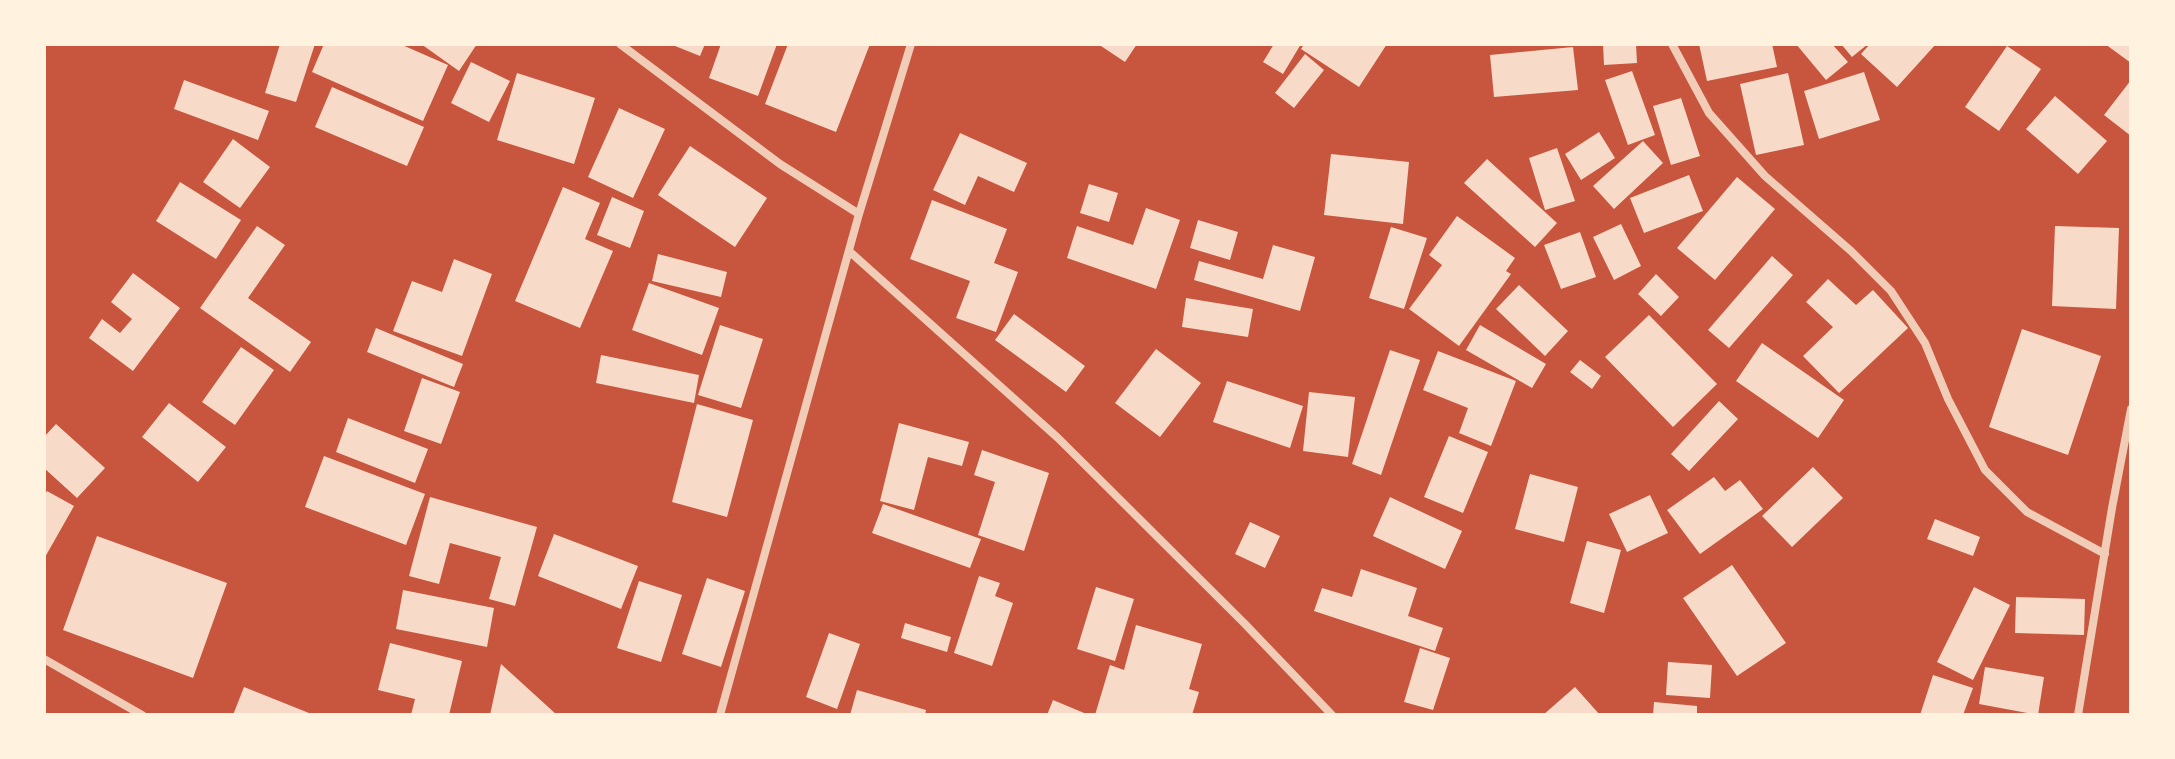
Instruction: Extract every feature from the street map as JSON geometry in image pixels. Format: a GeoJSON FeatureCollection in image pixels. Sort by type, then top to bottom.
{"type":"FeatureCollection","features":[{"type":"Feature","properties":{"kind":"street"},"geometry":{"type":"LineString","coordinates":[[620,44],[780,164],[859,214]]}},
{"type":"Feature","properties":{"kind":"street"},"geometry":{"type":"LineString","coordinates":[[720,715],[859,214],[911,44]]}},
{"type":"Feature","properties":{"kind":"street"},"geometry":{"type":"LineString","coordinates":[[1672,44],[1709,113],[1746,155],[1891,291],[1925,343],[1948,399],[1985,470],[2027,512],[2105,554]]}},
{"type":"Feature","properties":{"kind":"street"},"geometry":{"type":"LineString","coordinates":[[849,251],[1058,438],[1332,715]]}},
{"type":"Feature","properties":{"kind":"street"},"geometry":{"type":"LineString","coordinates":[[2078,715],[2131,409]]}},
{"type":"Feature","properties":{"kind":"street"},"geometry":{"type":"LineString","coordinates":[[44,659],[142,715]]}},
{"type":"Feature","properties":{"kind":"building"},"geometry":{"type":"Polygon","coordinates":[[[280,44],[315,44],[296,102],[265,93],[280,44]]]}},
{"type":"Feature","properties":{"kind":"building"},"geometry":{"type":"Polygon","coordinates":[[[324,44],[400,44],[448,65],[423,121],[312,72],[324,44]]]}},
{"type":"Feature","properties":{"kind":"building"},"geometry":{"type":"Polygon","coordinates":[[[421,44],[477,44],[459,71],[421,44]]]}},
{"type":"Feature","properties":{"kind":"building"},"geometry":{"type":"Polygon","coordinates":[[[670,44],[705,44],[700,56],[670,44]]]}},
{"type":"Feature","properties":{"kind":"building"},"geometry":{"type":"Polygon","coordinates":[[[721,44],[777,44],[758,96],[709,78],[721,44]]]}},
{"type":"Feature","properties":{"kind":"building"},"geometry":{"type":"Polygon","coordinates":[[[788,44],[870,44],[836,132],[765,104],[788,44]]]}},
{"type":"Feature","properties":{"kind":"building"},"geometry":{"type":"Polygon","coordinates":[[[1098,44],[1137,44],[1125,62],[1098,44]]]}},
{"type":"Feature","properties":{"kind":"building"},"geometry":{"type":"Polygon","coordinates":[[[1274,44],[1301,44],[1283,74],[1263,62],[1274,44]]]}},
{"type":"Feature","properties":{"kind":"building"},"geometry":{"type":"Polygon","coordinates":[[[1304,44],[1387,44],[1359,87],[1301,49],[1304,44]]]}},
{"type":"Feature","properties":{"kind":"building"},"geometry":{"type":"Polygon","coordinates":[[[1603,44],[1636,44],[1637,63],[1604,65],[1603,44]]]}},
{"type":"Feature","properties":{"kind":"building"},"geometry":{"type":"Polygon","coordinates":[[[1699,44],[1772,44],[1777,67],[1707,81],[1699,44]]]}},
{"type":"Feature","properties":{"kind":"building"},"geometry":{"type":"Polygon","coordinates":[[[1796,44],[1832,44],[1848,62],[1826,80],[1796,44]]]}},
{"type":"Feature","properties":{"kind":"building"},"geometry":{"type":"Polygon","coordinates":[[[1841,44],[1868,44],[1852,57],[1841,44]]]}},
{"type":"Feature","properties":{"kind":"building"},"geometry":{"type":"Polygon","coordinates":[[[1870,44],[1936,44],[1897,87],[1861,54],[1870,44]]]}},
{"type":"Feature","properties":{"kind":"building"},"geometry":{"type":"Polygon","coordinates":[[[2105,44],[2131,44],[2131,63],[2105,44]]]}},
{"type":"Feature","properties":{"kind":"building"},"geometry":{"type":"Polygon","coordinates":[[[2007,46],[2041,69],[1999,131],[1965,107],[2007,46]]]}},
{"type":"Feature","properties":{"kind":"building"},"geometry":{"type":"Polygon","coordinates":[[[1573,47],[1578,90],[1494,97],[1490,55],[1573,47]]]}},
{"type":"Feature","properties":{"kind":"building"},"geometry":{"type":"Polygon","coordinates":[[[1305,54],[1324,70],[1294,108],[1275,93],[1305,54]]]}},
{"type":"Feature","properties":{"kind":"building"},"geometry":{"type":"Polygon","coordinates":[[[471,62],[510,81],[489,122],[451,103],[471,62]]]}},
{"type":"Feature","properties":{"kind":"building"},"geometry":{"type":"Polygon","coordinates":[[[1632,71],[1655,135],[1628,145],[1605,80],[1632,71]]]}},
{"type":"Feature","properties":{"kind":"building"},"geometry":{"type":"Polygon","coordinates":[[[1864,72],[1880,120],[1819,139],[1804,91],[1864,72]]]}},
{"type":"Feature","properties":{"kind":"building"},"geometry":{"type":"Polygon","coordinates":[[[517,73],[595,98],[574,164],[497,140],[517,73]]]}},
{"type":"Feature","properties":{"kind":"building"},"geometry":{"type":"Polygon","coordinates":[[[1788,73],[1804,145],[1756,155],[1740,84],[1788,73]]]}},
{"type":"Feature","properties":{"kind":"building"},"geometry":{"type":"Polygon","coordinates":[[[184,80],[269,111],[258,140],[174,109],[184,80]]]}},
{"type":"Feature","properties":{"kind":"building"},"geometry":{"type":"Polygon","coordinates":[[[2131,80],[2131,136],[2104,115],[2131,80]]]}},
{"type":"Feature","properties":{"kind":"building"},"geometry":{"type":"Polygon","coordinates":[[[332,87],[424,127],[407,166],[315,127],[332,87]]]}},
{"type":"Feature","properties":{"kind":"building"},"geometry":{"type":"Polygon","coordinates":[[[2055,96],[2107,141],[2078,174],[2026,129],[2055,96]]]}},
{"type":"Feature","properties":{"kind":"building"},"geometry":{"type":"Polygon","coordinates":[[[1681,98],[1700,156],[1671,165],[1653,106],[1681,98]]]}},
{"type":"Feature","properties":{"kind":"building"},"geometry":{"type":"Polygon","coordinates":[[[619,108],[665,129],[633,198],[588,177],[619,108]]]}},
{"type":"Feature","properties":{"kind":"building"},"geometry":{"type":"Polygon","coordinates":[[[1599,132],[1615,158],[1581,180],[1565,154],[1599,132]]]}},
{"type":"Feature","properties":{"kind":"building"},"geometry":{"type":"Polygon","coordinates":[[[960,133],[1027,163],[1014,192],[978,176],[965,205],[933,190],[960,133]]]}},
{"type":"Feature","properties":{"kind":"building"},"geometry":{"type":"Polygon","coordinates":[[[233,139],[270,167],[240,208],[203,182],[233,139]]]}},
{"type":"Feature","properties":{"kind":"building"},"geometry":{"type":"Polygon","coordinates":[[[1643,141],[1663,163],[1614,209],[1593,186],[1643,141]]]}},
{"type":"Feature","properties":{"kind":"building"},"geometry":{"type":"Polygon","coordinates":[[[690,146],[767,198],[735,247],[658,195],[690,146]]]}},
{"type":"Feature","properties":{"kind":"building"},"geometry":{"type":"Polygon","coordinates":[[[1557,148],[1575,201],[1545,210],[1529,158],[1557,148]]]}},
{"type":"Feature","properties":{"kind":"building"},"geometry":{"type":"Polygon","coordinates":[[[1331,154],[1409,162],[1403,224],[1324,215],[1331,154]]]}},
{"type":"Feature","properties":{"kind":"building"},"geometry":{"type":"Polygon","coordinates":[[[1487,159],[1557,223],[1535,247],[1464,183],[1487,159]]]}},
{"type":"Feature","properties":{"kind":"building"},"geometry":{"type":"Polygon","coordinates":[[[1689,175],[1703,211],[1644,233],[1630,198],[1689,175]]]}},
{"type":"Feature","properties":{"kind":"building"},"geometry":{"type":"Polygon","coordinates":[[[1737,177],[1775,209],[1715,280],[1677,248],[1737,177]]]}},
{"type":"Feature","properties":{"kind":"building"},"geometry":{"type":"Polygon","coordinates":[[[180,182],[241,220],[216,259],[156,221],[180,182]]]}},
{"type":"Feature","properties":{"kind":"building"},"geometry":{"type":"Polygon","coordinates":[[[1089,184],[1118,193],[1109,222],[1080,213],[1089,184]]]}},
{"type":"Feature","properties":{"kind":"building"},"geometry":{"type":"Polygon","coordinates":[[[563,187],[600,203],[585,239],[613,251],[580,328],[515,301],[563,187]]]}},
{"type":"Feature","properties":{"kind":"building"},"geometry":{"type":"Polygon","coordinates":[[[612,197],[644,211],[630,248],[597,235],[612,197]]]}},
{"type":"Feature","properties":{"kind":"building"},"geometry":{"type":"Polygon","coordinates":[[[932,200],[1007,229],[994,263],[1018,272],[996,332],[956,318],[970,281],[910,259],[932,200]]]}},
{"type":"Feature","properties":{"kind":"building"},"geometry":{"type":"Polygon","coordinates":[[[1146,208],[1180,220],[1156,289],[1067,258],[1077,226],[1133,245],[1146,208]]]}},
{"type":"Feature","properties":{"kind":"building"},"geometry":{"type":"Polygon","coordinates":[[[1457,216],[1515,258],[1506,271],[1511,274],[1459,346],[1409,309],[1442,265],[1429,255],[1457,216]]]}},
{"type":"Feature","properties":{"kind":"building"},"geometry":{"type":"Polygon","coordinates":[[[1198,220],[1238,232],[1230,260],[1190,248],[1198,220]]]}},
{"type":"Feature","properties":{"kind":"building"},"geometry":{"type":"Polygon","coordinates":[[[1621,224],[1641,266],[1614,280],[1593,237],[1621,224]]]}},
{"type":"Feature","properties":{"kind":"building"},"geometry":{"type":"Polygon","coordinates":[[[257,226],[285,245],[248,298],[311,342],[290,372],[200,308],[257,226]]]}},
{"type":"Feature","properties":{"kind":"building"},"geometry":{"type":"Polygon","coordinates":[[[2055,226],[2119,228],[2116,309],[2052,306],[2055,226]]]}},
{"type":"Feature","properties":{"kind":"building"},"geometry":{"type":"Polygon","coordinates":[[[1391,227],[1427,238],[1404,309],[1369,298],[1391,227]]]}},
{"type":"Feature","properties":{"kind":"building"},"geometry":{"type":"Polygon","coordinates":[[[1580,232],[1596,277],[1561,289],[1544,245],[1580,232]]]}},
{"type":"Feature","properties":{"kind":"building"},"geometry":{"type":"Polygon","coordinates":[[[1273,245],[1315,257],[1300,311],[1194,280],[1199,261],[1263,279],[1273,245]]]}},
{"type":"Feature","properties":{"kind":"building"},"geometry":{"type":"Polygon","coordinates":[[[658,254],[727,272],[721,297],[652,281],[658,254]]]}},
{"type":"Feature","properties":{"kind":"building"},"geometry":{"type":"Polygon","coordinates":[[[1772,256],[1793,275],[1729,348],[1708,330],[1772,256]]]}},
{"type":"Feature","properties":{"kind":"building"},"geometry":{"type":"Polygon","coordinates":[[[454,259],[492,274],[462,356],[393,331],[412,281],[442,292],[454,259]]]}},
{"type":"Feature","properties":{"kind":"building"},"geometry":{"type":"Polygon","coordinates":[[[133,273],[180,308],[133,371],[89,338],[102,319],[120,333],[132,319],[111,302],[133,273]]]}},
{"type":"Feature","properties":{"kind":"building"},"geometry":{"type":"Polygon","coordinates":[[[1656,274],[1679,297],[1661,316],[1638,294],[1656,274]]]}},
{"type":"Feature","properties":{"kind":"building"},"geometry":{"type":"Polygon","coordinates":[[[1828,279],[1856,305],[1873,290],[1908,328],[1839,393],[1803,356],[1833,327],[1806,302],[1828,279]]]}},
{"type":"Feature","properties":{"kind":"building"},"geometry":{"type":"Polygon","coordinates":[[[649,283],[719,308],[702,355],[632,330],[649,283]]]}},
{"type":"Feature","properties":{"kind":"building"},"geometry":{"type":"Polygon","coordinates":[[[1519,285],[1568,331],[1545,356],[1496,309],[1519,285]]]}},
{"type":"Feature","properties":{"kind":"building"},"geometry":{"type":"Polygon","coordinates":[[[1186,298],[1253,309],[1248,337],[1182,327],[1186,298]]]}},
{"type":"Feature","properties":{"kind":"building"},"geometry":{"type":"Polygon","coordinates":[[[1014,314],[1085,366],[1066,392],[995,340],[1014,314]]]}},
{"type":"Feature","properties":{"kind":"building"},"geometry":{"type":"Polygon","coordinates":[[[1649,315],[1717,384],[1673,427],[1605,357],[1649,315]]]}},
{"type":"Feature","properties":{"kind":"building"},"geometry":{"type":"Polygon","coordinates":[[[720,325],[763,339],[741,408],[698,395],[720,325]]]}},
{"type":"Feature","properties":{"kind":"building"},"geometry":{"type":"Polygon","coordinates":[[[1480,325],[1546,364],[1532,388],[1466,350],[1480,325]]]}},
{"type":"Feature","properties":{"kind":"building"},"geometry":{"type":"Polygon","coordinates":[[[376,328],[463,364],[454,387],[367,352],[376,328]]]}},
{"type":"Feature","properties":{"kind":"building"},"geometry":{"type":"Polygon","coordinates":[[[2022,329],[2101,356],[2068,455],[1989,427],[2022,329]]]}},
{"type":"Feature","properties":{"kind":"building"},"geometry":{"type":"Polygon","coordinates":[[[1762,343],[1844,400],[1818,438],[1736,381],[1762,343]]]}},
{"type":"Feature","properties":{"kind":"building"},"geometry":{"type":"Polygon","coordinates":[[[241,347],[274,370],[235,425],[202,402],[241,347]]]}},
{"type":"Feature","properties":{"kind":"building"},"geometry":{"type":"Polygon","coordinates":[[[1156,349],[1201,383],[1160,437],[1115,403],[1156,349]]]}},
{"type":"Feature","properties":{"kind":"building"},"geometry":{"type":"Polygon","coordinates":[[[1390,350],[1420,360],[1381,475],[1352,464],[1390,350]]]}},
{"type":"Feature","properties":{"kind":"building"},"geometry":{"type":"Polygon","coordinates":[[[1438,351],[1516,381],[1491,446],[1459,433],[1468,408],[1423,390],[1438,351]]]}},
{"type":"Feature","properties":{"kind":"building"},"geometry":{"type":"Polygon","coordinates":[[[601,355],[699,375],[694,403],[596,383],[601,355]]]}},
{"type":"Feature","properties":{"kind":"building"},"geometry":{"type":"Polygon","coordinates":[[[1580,360],[1601,376],[1592,389],[1570,372],[1580,360]]]}},
{"type":"Feature","properties":{"kind":"building"},"geometry":{"type":"Polygon","coordinates":[[[422,378],[460,392],[441,444],[404,431],[422,378]]]}},
{"type":"Feature","properties":{"kind":"building"},"geometry":{"type":"Polygon","coordinates":[[[1227,381],[1303,406],[1290,448],[1213,422],[1227,381]]]}},
{"type":"Feature","properties":{"kind":"building"},"geometry":{"type":"Polygon","coordinates":[[[1309,392],[1355,397],[1348,457],[1303,451],[1309,392]]]}},
{"type":"Feature","properties":{"kind":"building"},"geometry":{"type":"Polygon","coordinates":[[[1719,401],[1738,419],[1689,471],[1671,454],[1719,401]]]}},
{"type":"Feature","properties":{"kind":"building"},"geometry":{"type":"Polygon","coordinates":[[[169,403],[226,447],[198,482],[142,437],[169,403]]]}},
{"type":"Feature","properties":{"kind":"building"},"geometry":{"type":"Polygon","coordinates":[[[697,404],[753,420],[727,517],[672,502],[697,404]]]}},
{"type":"Feature","properties":{"kind":"building"},"geometry":{"type":"Polygon","coordinates":[[[348,418],[428,449],[415,483],[336,452],[348,418]]]}},
{"type":"Feature","properties":{"kind":"building"},"geometry":{"type":"Polygon","coordinates":[[[899,423],[969,442],[962,466],[928,457],[914,510],[880,501],[899,423]]]}},
{"type":"Feature","properties":{"kind":"building"},"geometry":{"type":"Polygon","coordinates":[[[56,424],[105,468],[77,498],[44,468],[44,437],[56,424]]]}},
{"type":"Feature","properties":{"kind":"building"},"geometry":{"type":"Polygon","coordinates":[[[1449,436],[1488,452],[1463,513],[1424,497],[1449,436]]]}},
{"type":"Feature","properties":{"kind":"building"},"geometry":{"type":"Polygon","coordinates":[[[982,450],[1049,473],[1024,551],[978,535],[995,482],[974,475],[982,450]]]}},
{"type":"Feature","properties":{"kind":"building"},"geometry":{"type":"Polygon","coordinates":[[[324,456],[425,494],[406,545],[305,507],[324,456]]]}},
{"type":"Feature","properties":{"kind":"building"},"geometry":{"type":"Polygon","coordinates":[[[1813,467],[1843,498],[1792,547],[1762,516],[1813,467]]]}},
{"type":"Feature","properties":{"kind":"building"},"geometry":{"type":"Polygon","coordinates":[[[1530,474],[1578,487],[1564,542],[1515,529],[1530,474]]]}},
{"type":"Feature","properties":{"kind":"building"},"geometry":{"type":"Polygon","coordinates":[[[1714,477],[1725,491],[1740,480],[1763,509],[1700,554],[1667,510],[1714,477]]]}},
{"type":"Feature","properties":{"kind":"building"},"geometry":{"type":"Polygon","coordinates":[[[47,491],[74,506],[44,559],[44,496],[47,491]]]}},
{"type":"Feature","properties":{"kind":"building"},"geometry":{"type":"Polygon","coordinates":[[[1650,495],[1668,533],[1627,552],[1609,514],[1650,495]]]}},
{"type":"Feature","properties":{"kind":"building"},"geometry":{"type":"Polygon","coordinates":[[[430,497],[537,527],[515,606],[489,599],[501,557],[450,543],[439,584],[409,576],[430,497]]]}},
{"type":"Feature","properties":{"kind":"building"},"geometry":{"type":"Polygon","coordinates":[[[1390,497],[1462,531],[1445,569],[1373,536],[1390,497]]]}},
{"type":"Feature","properties":{"kind":"building"},"geometry":{"type":"Polygon","coordinates":[[[883,504],[981,539],[970,568],[872,533],[883,504]]]}},
{"type":"Feature","properties":{"kind":"building"},"geometry":{"type":"Polygon","coordinates":[[[1935,519],[1980,537],[1973,556],[1927,539],[1935,519]]]}},
{"type":"Feature","properties":{"kind":"building"},"geometry":{"type":"Polygon","coordinates":[[[1250,522],[1280,536],[1265,568],[1235,554],[1250,522]]]}},
{"type":"Feature","properties":{"kind":"building"},"geometry":{"type":"Polygon","coordinates":[[[554,534],[638,566],[621,609],[538,576],[554,534]]]}},
{"type":"Feature","properties":{"kind":"building"},"geometry":{"type":"Polygon","coordinates":[[[97,536],[227,583],[193,678],[63,630],[97,536]]]}},
{"type":"Feature","properties":{"kind":"building"},"geometry":{"type":"Polygon","coordinates":[[[1587,541],[1621,550],[1604,613],[1570,603],[1587,541]]]}},
{"type":"Feature","properties":{"kind":"building"},"geometry":{"type":"Polygon","coordinates":[[[1732,565],[1786,643],[1737,676],[1683,598],[1732,565]]]}},
{"type":"Feature","properties":{"kind":"building"},"geometry":{"type":"Polygon","coordinates":[[[1361,569],[1417,588],[1408,616],[1443,628],[1435,651],[1314,611],[1322,588],[1352,597],[1361,569]]]}},
{"type":"Feature","properties":{"kind":"building"},"geometry":{"type":"Polygon","coordinates":[[[979,576],[1000,583],[995,596],[1013,603],[992,666],[954,653],[979,576]]]}},
{"type":"Feature","properties":{"kind":"building"},"geometry":{"type":"Polygon","coordinates":[[[707,578],[745,591],[721,667],[682,654],[707,578]]]}},
{"type":"Feature","properties":{"kind":"building"},"geometry":{"type":"Polygon","coordinates":[[[639,581],[682,595],[661,662],[617,648],[639,581]]]}},
{"type":"Feature","properties":{"kind":"building"},"geometry":{"type":"Polygon","coordinates":[[[1096,587],[1134,599],[1115,661],[1077,649],[1096,587]]]}},
{"type":"Feature","properties":{"kind":"building"},"geometry":{"type":"Polygon","coordinates":[[[1974,587],[2010,605],[1973,680],[1937,662],[1974,587]]]}},
{"type":"Feature","properties":{"kind":"building"},"geometry":{"type":"Polygon","coordinates":[[[403,590],[494,608],[487,647],[396,629],[403,590]]]}},
{"type":"Feature","properties":{"kind":"building"},"geometry":{"type":"Polygon","coordinates":[[[2016,597],[2085,599],[2084,635],[2015,633],[2016,597]]]}},
{"type":"Feature","properties":{"kind":"building"},"geometry":{"type":"Polygon","coordinates":[[[905,623],[951,637],[947,652],[901,638],[905,623]]]}},
{"type":"Feature","properties":{"kind":"building"},"geometry":{"type":"Polygon","coordinates":[[[1136,625],[1202,644],[1189,689],[1199,692],[1192,715],[1095,715],[1110,665],[1124,670],[1136,625]]]}},
{"type":"Feature","properties":{"kind":"building"},"geometry":{"type":"Polygon","coordinates":[[[829,633],[860,644],[837,709],[806,697],[829,633]]]}},
{"type":"Feature","properties":{"kind":"building"},"geometry":{"type":"Polygon","coordinates":[[[390,643],[462,661],[449,715],[411,715],[415,699],[378,690],[390,643]]]}},
{"type":"Feature","properties":{"kind":"building"},"geometry":{"type":"Polygon","coordinates":[[[1420,648],[1450,658],[1433,710],[1404,702],[1420,648]]]}},
{"type":"Feature","properties":{"kind":"building"},"geometry":{"type":"Polygon","coordinates":[[[1668,662],[1712,665],[1710,698],[1666,695],[1668,662]]]}},
{"type":"Feature","properties":{"kind":"building"},"geometry":{"type":"Polygon","coordinates":[[[501,664],[557,715],[490,715],[501,664]]]}},
{"type":"Feature","properties":{"kind":"building"},"geometry":{"type":"Polygon","coordinates":[[[1985,667],[2044,677],[2038,715],[1979,704],[1985,667]]]}},
{"type":"Feature","properties":{"kind":"building"},"geometry":{"type":"Polygon","coordinates":[[[1933,675],[1973,688],[1963,715],[1920,715],[1933,675]]]}},
{"type":"Feature","properties":{"kind":"building"},"geometry":{"type":"Polygon","coordinates":[[[244,687],[314,715],[233,715],[244,687]]]}},
{"type":"Feature","properties":{"kind":"building"},"geometry":{"type":"Polygon","coordinates":[[[1575,687],[1600,715],[1543,715],[1575,687]]]}},
{"type":"Feature","properties":{"kind":"building"},"geometry":{"type":"Polygon","coordinates":[[[857,690],[926,710],[925,715],[850,715],[857,690]]]}},
{"type":"Feature","properties":{"kind":"building"},"geometry":{"type":"Polygon","coordinates":[[[1053,700],[1089,715],[1047,715],[1053,700]]]}},
{"type":"Feature","properties":{"kind":"building"},"geometry":{"type":"Polygon","coordinates":[[[1654,702],[1697,706],[1697,715],[1653,715],[1654,702]]]}}]}
